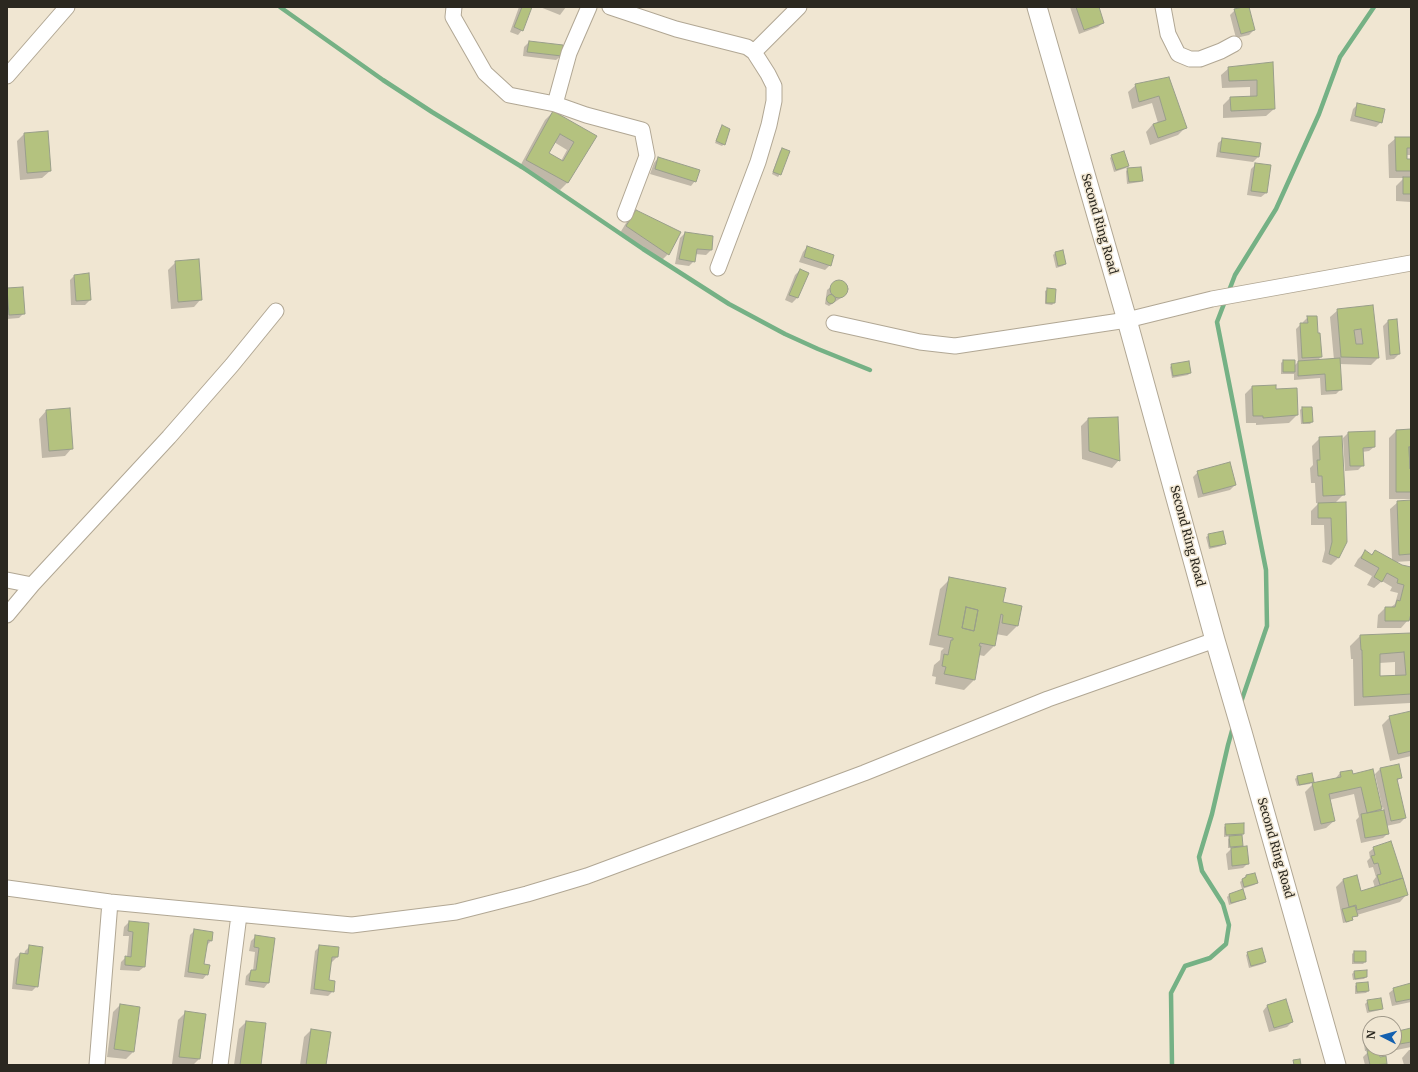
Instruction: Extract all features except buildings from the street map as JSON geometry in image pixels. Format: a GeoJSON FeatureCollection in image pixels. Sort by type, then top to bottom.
{"type":"FeatureCollection","features":[{"type":"Feature","properties":{"kind":"main road","name":"Second Ring Road"},"geometry":{"type":"LineString","coordinates":[[1037,7],[1127,320],[1215,640],[1336,1065]]}},
{"type":"Feature","properties":{"kind":"street"},"geometry":{"type":"LineString","coordinates":[[7,76],[67,7]]}},
{"type":"Feature","properties":{"kind":"street"},"geometry":{"type":"LineString","coordinates":[[454,7],[453,17],[485,73],[509,95],[555,104],[586,115],[642,130],[647,156],[625,214]]}},
{"type":"Feature","properties":{"kind":"street"},"geometry":{"type":"LineString","coordinates":[[555,104],[569,52],[589,7]]}},
{"type":"Feature","properties":{"kind":"street"},"geometry":{"type":"LineString","coordinates":[[610,7],[676,29],[747,47],[754,52],[774,86],[774,101],[769,125],[758,162],[718,268]]}},
{"type":"Feature","properties":{"kind":"street"},"geometry":{"type":"LineString","coordinates":[[754,52],[799,7]]}},
{"type":"Feature","properties":{"kind":"street"},"geometry":{"type":"LineString","coordinates":[[1163,7],[1168,34],[1178,54],[1190,59],[1200,59],[1234,44]]}},
{"type":"Feature","properties":{"kind":"street"},"geometry":{"type":"LineString","coordinates":[[834,324],[920,342],[955,346],[1127,320],[1212,299],[1411,262]]}},
{"type":"Feature","properties":{"kind":"street"},"geometry":{"type":"LineString","coordinates":[[7,615],[32,585],[169,437],[276,311]]}},
{"type":"Feature","properties":{"kind":"street"},"geometry":{"type":"LineString","coordinates":[[7,580],[32,585]]}},
{"type":"Feature","properties":{"kind":"street"},"geometry":{"type":"LineString","coordinates":[[7,888],[110,902],[352,925],[456,912],[527,894],[602,871],[864,773],[1048,699],[1215,640]]}},
{"type":"Feature","properties":{"kind":"street"},"geometry":{"type":"LineString","coordinates":[[97,1065],[110,902]]}},
{"type":"Feature","properties":{"kind":"street"},"geometry":{"type":"LineString","coordinates":[[220,1065],[239,915]]}},
{"type":"Feature","properties":{"kind":"waterway"},"geometry":{"type":"LineString","coordinates":[[280,7],[383,80],[522,167],[643,249],[729,304],[785,334],[870,370]]}},
{"type":"Feature","properties":{"kind":"waterway"},"geometry":{"type":"LineString","coordinates":[[1240,705],[1267,626],[1266,570],[1217,322],[1235,275],[1276,209],[1319,114],[1340,57],[1374,7]]}},
{"type":"Feature","properties":{"kind":"waterway"},"geometry":{"type":"LineString","coordinates":[[1172,1065],[1171,993],[1185,966],[1210,958],[1226,944],[1229,925],[1223,904],[1202,871],[1199,857],[1212,814],[1233,727]]}}]}
